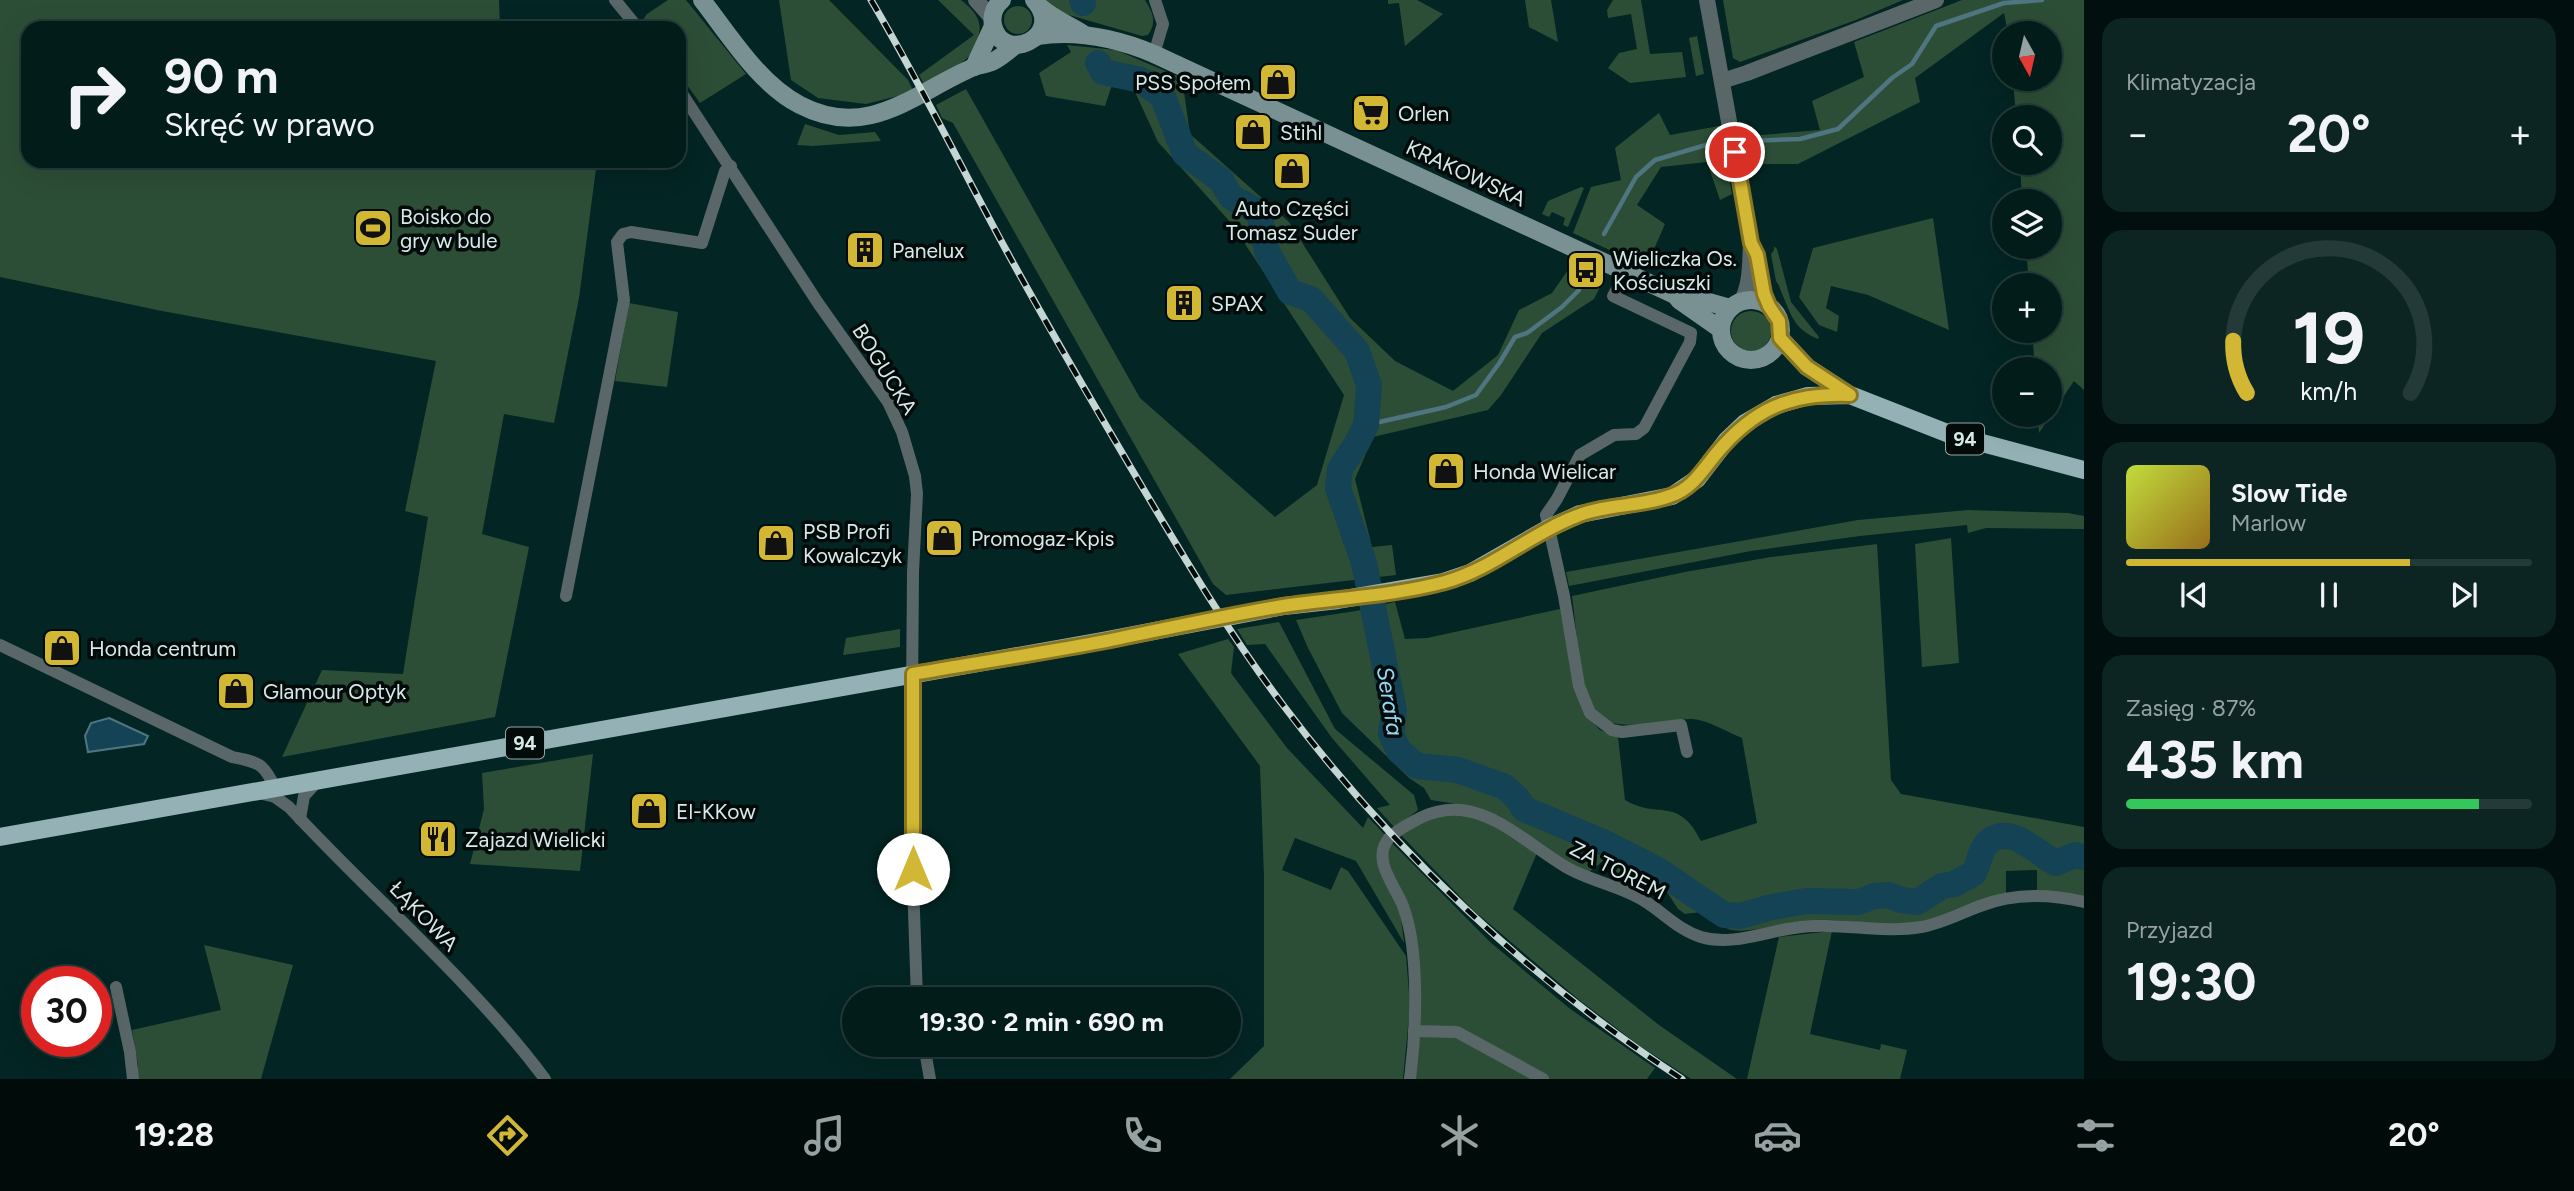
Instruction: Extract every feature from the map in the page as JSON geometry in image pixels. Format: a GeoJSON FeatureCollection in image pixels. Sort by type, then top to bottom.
{"type":"FeatureCollection","features":[{"type":"Feature","properties":{"kind":"main road"},"geometry":{"type":"LineString","coordinates":[[702,0],[749,60],[775,88],[799,105],[823,114],[850,118],[879,114],[910,102],[974,67],[992,62],[1016,45]]}},
{"type":"Feature","properties":{"kind":"main road"},"geometry":{"type":"LineString","coordinates":[[974,67],[993,22],[994,10],[1002,0]]}},
{"type":"Feature","properties":{"kind":"main road"},"geometry":{"type":"LineString","coordinates":[[1037,3],[1043,22],[1037,36]]}},
{"type":"Feature","properties":{"kind":"main road","name":"KRAKOWSKA"},"geometry":{"type":"LineString","coordinates":[[1037,3],[1051,16],[1082,33]]}},
{"type":"Feature","properties":{"kind":"main road"},"geometry":{"type":"LineString","coordinates":[[993,22],[1001,39],[1016,45]]}},
{"type":"Feature","properties":{"kind":"main road","name":"KRAKOWSKA"},"geometry":{"type":"LineString","coordinates":[[1016,45],[1031,41],[1037,36],[1082,33],[1115,39],[1154,54],[1675,295],[1720,329]]}},
{"type":"Feature","properties":{"kind":"main road","name":"KRAKOWSKA"},"geometry":{"type":"LineString","coordinates":[[1675,295],[1685,294],[1716,306],[1735,305]]}},
{"type":"Feature","properties":{"kind":"main road"},"geometry":{"type":"LineString","coordinates":[[1767,356],[1780,338],[1779,321],[1769,306],[1752,300],[1735,305],[1723,317],[1720,329],[1724,346],[1737,358],[1749,360],[1767,356],[1807,367]]}},
{"type":"Feature","properties":{"kind":"main road"},"geometry":{"type":"LineString","coordinates":[[1780,338],[1807,367],[1850,395]]}},
{"type":"Feature","properties":{"kind":"main road","name":"94"},"geometry":{"type":"LineString","coordinates":[[0,837],[1102,641],[1284,606],[1338,600],[1443,582],[1470,573],[1547,528],[1580,514],[1672,496],[1697,479],[1727,440],[1745,424],[1776,405],[1808,396],[1850,395],[1952,435],[2084,470]]}},
{"type":"Feature","properties":{"kind":"street"},"geometry":{"type":"LineString","coordinates":[[615,0],[632,21]]}},
{"type":"Feature","properties":{"kind":"street"},"geometry":{"type":"LineString","coordinates":[[976,0],[993,22]]}},
{"type":"Feature","properties":{"kind":"street"},"geometry":{"type":"LineString","coordinates":[[1154,54],[1163,24],[1156,0]]}},
{"type":"Feature","properties":{"kind":"street"},"geometry":{"type":"LineString","coordinates":[[1707,0],[1751,243],[1745,295],[1735,305]]}},
{"type":"Feature","properties":{"kind":"street"},"geometry":{"type":"LineString","coordinates":[[1722,81],[1936,0]]}},
{"type":"Feature","properties":{"kind":"street","name":"BOGUCKA"},"geometry":{"type":"LineString","coordinates":[[686,99],[818,303],[888,402],[902,432],[915,476],[918,494],[913,572],[913,882],[917,987]]}},
{"type":"Feature","properties":{"kind":"street"},"geometry":{"type":"LineString","coordinates":[[566,596],[624,300],[617,242],[623,234],[631,232],[702,243],[725,171],[731,166]]}},
{"type":"Feature","properties":{"kind":"street"},"geometry":{"type":"LineString","coordinates":[[1751,243],[1757,255],[1764,294],[1769,306]]}},
{"type":"Feature","properties":{"kind":"street"},"geometry":{"type":"LineString","coordinates":[[1626,272],[1613,296],[1691,333],[1690,342],[1644,428],[1636,434],[1614,435],[1580,455],[1546,515],[1547,528],[1564,596],[1579,686],[1590,713],[1612,730],[1622,732],[1681,725],[1687,752]]}},
{"type":"Feature","properties":{"kind":"street"},"geometry":{"type":"LineString","coordinates":[[0,645],[232,757],[259,764],[267,769],[275,788]]}},
{"type":"Feature","properties":{"kind":"street"},"geometry":{"type":"LineString","coordinates":[[300,819],[304,796],[319,780]]}},
{"type":"Feature","properties":{"kind":"street","name":"ŁĄKOWA"},"geometry":{"type":"LineString","coordinates":[[255,792],[275,797],[289,807],[437,958],[545,1079]]}},
{"type":"Feature","properties":{"kind":"street","name":"ZA TOREM"},"geometry":{"type":"LineString","coordinates":[[1410,1079],[1415,1006],[1410,938],[1403,906],[1383,863],[1383,851],[1387,840],[1395,832],[1427,814],[1446,808],[1465,809],[1488,817],[1568,868],[1642,899],[1680,928],[1714,940],[1822,925],[1892,930],[1923,927],[2003,898],[2035,896],[2084,902]]}},
{"type":"Feature","properties":{"kind":"street"},"geometry":{"type":"LineString","coordinates":[[116,987],[133,1079]]}},
{"type":"Feature","properties":{"kind":"street"},"geometry":{"type":"LineString","coordinates":[[1414,1031],[1457,1032],[1543,1079]]}},
{"type":"Feature","properties":{"kind":"street"},"geometry":{"type":"LineString","coordinates":[[926,1057],[930,1079]]}},
{"type":"Feature","properties":{"kind":"green space"},"geometry":{"type":"Polygon","coordinates":[[[0,0],[499,0],[500,21],[21,21],[21,168],[596,168],[579,298],[554,423],[504,414],[482,534],[529,547],[495,717],[282,757],[322,670],[403,674],[428,517],[405,511],[436,361],[162,311],[0,277],[0,0]]]}},
{"type":"Feature","properties":{"kind":"green space"},"geometry":{"type":"Polygon","coordinates":[[[668,0],[686,0],[746,74],[700,103],[686,84],[686,21],[642,21],[647,14],[668,0]]]}},
{"type":"Feature","properties":{"kind":"green space"},"geometry":{"type":"Polygon","coordinates":[[[779,0],[829,0],[908,80],[914,92],[866,104],[818,98],[791,80],[779,0]]]}},
{"type":"Feature","properties":{"kind":"green space"},"geometry":{"type":"Polygon","coordinates":[[[938,0],[961,0],[979,21],[979,34],[973,48],[976,50],[956,68],[925,86],[919,75],[974,35],[938,0]]]}},
{"type":"Feature","properties":{"kind":"green space"},"geometry":{"type":"Polygon","coordinates":[[[1038,0],[1145,0],[1152,13],[1153,22],[1148,35],[1142,36],[1069,15],[1038,0]]]}},
{"type":"Feature","properties":{"kind":"green space"},"geometry":{"type":"Polygon","coordinates":[[[1388,0],[1417,0],[1443,14],[1405,46],[1399,3],[1388,4],[1388,0]]]}},
{"type":"Feature","properties":{"kind":"green space"},"geometry":{"type":"Polygon","coordinates":[[[1525,0],[1551,0],[1558,42],[1529,27],[1525,0]]]}},
{"type":"Feature","properties":{"kind":"green space"},"geometry":{"type":"Polygon","coordinates":[[[1613,0],[1641,0],[1650,54],[1682,52],[1686,77],[1630,83],[1608,68],[1619,53],[1637,49],[1631,14],[1608,18],[1607,10],[1613,0]]]}},
{"type":"Feature","properties":{"kind":"green space"},"geometry":{"type":"Polygon","coordinates":[[[1723,0],[1903,0],[1740,62],[1733,58],[1723,0]]]}},
{"type":"Feature","properties":{"kind":"green space"},"geometry":{"type":"Polygon","coordinates":[[[1962,0],[2084,0],[2084,390],[2074,381],[2062,399],[2062,357],[2034,357],[2033,343],[2062,343],[2062,273],[2028,273],[2027,259],[2062,259],[2062,189],[2021,189],[2021,175],[2062,175],[2062,105],[2015,105],[2014,91],[2062,91],[2062,21],[2006,21],[2004,13],[1915,78],[1920,102],[1798,164],[1754,164],[1749,136],[1820,130],[1812,101],[1864,77],[1854,42],[1962,0]]]}},
{"type":"Feature","properties":{"kind":"green space"},"geometry":{"type":"Polygon","coordinates":[[[1018,6],[1028,10],[1032,20],[1028,30],[1018,34],[1008,30],[1004,20],[1008,10],[1018,6]]]}},
{"type":"Feature","properties":{"kind":"green space"},"geometry":{"type":"Polygon","coordinates":[[[1697,36],[1704,74],[1696,76],[1689,38],[1697,36]]]}},
{"type":"Feature","properties":{"kind":"green space"},"geometry":{"type":"Polygon","coordinates":[[[1067,45],[1116,50],[1182,78],[1190,134],[1289,222],[1350,318],[1395,361],[1453,391],[1498,355],[1519,310],[1552,293],[1570,267],[1573,269],[1571,273],[1592,282],[1595,278],[1603,281],[1594,299],[1542,333],[1488,410],[1373,437],[1355,479],[1372,547],[1392,545],[1396,575],[1226,595],[1213,584],[953,123],[942,118],[936,105],[966,89],[1140,398],[1275,517],[1317,485],[1344,395],[1232,224],[1158,142],[1135,92],[1112,85],[1105,106],[1046,96],[1039,73],[1071,52],[1067,45]]]}},
{"type":"Feature","properties":{"kind":"green space"},"geometry":{"type":"Polygon","coordinates":[[[1659,113],[1670,135],[1719,126],[1732,194],[1720,200],[1707,162],[1661,167],[1637,205],[1665,224],[1646,267],[1573,233],[1591,187],[1621,180],[1615,148],[1659,113]]]}},
{"type":"Feature","properties":{"kind":"green space"},"geometry":{"type":"Polygon","coordinates":[[[805,124],[839,135],[875,132],[881,141],[797,145],[805,124]]]}},
{"type":"Feature","properties":{"kind":"green space"},"geometry":{"type":"Polygon","coordinates":[[[1584,188],[1568,227],[1563,225],[1565,218],[1552,212],[1549,217],[1542,214],[1548,201],[1584,188]]]}},
{"type":"Feature","properties":{"kind":"green space"},"geometry":{"type":"Polygon","coordinates":[[[1933,218],[1949,330],[1868,295],[1831,286],[1826,308],[1839,316],[1837,332],[1819,325],[1799,297],[1813,248],[1933,218]]]}},
{"type":"Feature","properties":{"kind":"green space"},"geometry":{"type":"Polygon","coordinates":[[[1774,246],[1791,302],[1818,339],[1800,327],[1789,311],[1776,281],[1771,254],[1774,246]]]}},
{"type":"Feature","properties":{"kind":"green space"},"geometry":{"type":"Polygon","coordinates":[[[629,303],[678,312],[667,387],[615,381],[629,303]]]}},
{"type":"Feature","properties":{"kind":"green space"},"geometry":{"type":"Polygon","coordinates":[[[1751,311],[1759,312],[1765,317],[1770,323],[1770,339],[1765,345],[1759,350],[1751,351],[1743,350],[1737,345],[1732,339],[1731,331],[1732,323],[1737,317],[1743,312],[1751,311]]]}},
{"type":"Feature","properties":{"kind":"green space"},"geometry":{"type":"Polygon","coordinates":[[[1968,510],[2068,513],[2084,516],[2084,529],[1986,528],[1968,533],[1967,525],[1860,536],[1751,551],[1569,586],[1566,572],[1858,520],[1968,510]]]}},
{"type":"Feature","properties":{"kind":"green space"},"geometry":{"type":"Polygon","coordinates":[[[1951,538],[1959,663],[1922,667],[1915,544],[1951,538]]]}},
{"type":"Feature","properties":{"kind":"green space"},"geometry":{"type":"Polygon","coordinates":[[[1877,544],[1891,780],[1901,794],[2084,827],[2084,899],[2037,894],[2037,870],[2006,871],[2006,894],[1920,923],[1891,925],[1817,920],[1754,930],[1735,930],[1723,926],[1709,911],[1685,914],[1678,909],[1659,880],[1634,879],[1628,885],[1620,884],[1613,879],[1610,863],[1603,861],[1589,872],[1581,870],[1462,805],[1431,800],[1424,788],[1409,778],[1342,713],[1296,620],[1395,602],[1405,639],[1427,638],[1560,609],[1588,717],[1600,730],[1618,737],[1625,800],[1637,806],[1676,813],[1684,818],[1701,841],[1757,823],[1742,738],[1692,719],[1637,725],[1609,722],[1599,716],[1592,707],[1584,681],[1572,596],[1771,557],[1877,544]]]}},
{"type":"Feature","properties":{"kind":"green space"},"geometry":{"type":"Polygon","coordinates":[[[1279,622],[1335,729],[1414,795],[1418,810],[1395,828],[1377,808],[1390,805],[1332,738],[1265,644],[1247,645],[1237,629],[1279,622]]]}},
{"type":"Feature","properties":{"kind":"green space"},"geometry":{"type":"Polygon","coordinates":[[[900,629],[900,647],[843,655],[846,638],[900,629]]]}},
{"type":"Feature","properties":{"kind":"green space"},"geometry":{"type":"Polygon","coordinates":[[[1228,639],[1234,647],[1231,673],[1287,748],[1363,828],[1368,817],[1387,837],[1382,842],[1400,910],[1404,943],[1356,861],[1295,838],[1282,870],[1331,890],[1341,867],[1348,871],[1406,956],[1410,1006],[1403,1079],[1230,1079],[1264,1046],[1264,876],[1260,766],[1178,654],[1228,639]]]}},
{"type":"Feature","properties":{"kind":"green space"},"geometry":{"type":"Polygon","coordinates":[[[593,754],[580,871],[470,864],[484,809],[482,773],[593,754]]]}},
{"type":"Feature","properties":{"kind":"green space"},"geometry":{"type":"Polygon","coordinates":[[[1438,815],[1475,815],[1537,853],[1513,909],[1659,1025],[1737,1079],[1691,1079],[1640,1046],[1578,999],[1472,909],[1400,834],[1438,815]]]}},
{"type":"Feature","properties":{"kind":"green space"},"geometry":{"type":"Polygon","coordinates":[[[1391,842],[1490,942],[1569,1008],[1655,1068],[1647,1079],[1414,1079],[1420,968],[1387,862],[1391,842]]]}},
{"type":"Feature","properties":{"kind":"green space"},"geometry":{"type":"Polygon","coordinates":[[[1832,931],[1810,1034],[1880,1050],[1881,1044],[1907,1050],[1900,1079],[1747,1079],[1779,937],[1832,931]]]}},
{"type":"Feature","properties":{"kind":"green space"},"geometry":{"type":"Polygon","coordinates":[[[204,945],[293,965],[261,1079],[137,1079],[138,1064],[132,1030],[221,1010],[204,945]]]}},
{"type":"Feature","properties":{"kind":"water"},"geometry":{"type":"Polygon","coordinates":[[[109,718],[148,736],[144,744],[88,752],[85,736],[91,723],[109,718]]]}},
{"type":"Feature","properties":{"kind":"waterway"},"geometry":{"type":"LineString","coordinates":[[1747,141],[1800,139],[1838,129],[1892,78],[1912,64],[1936,26],[2004,3],[2042,0]]}},
{"type":"Feature","properties":{"kind":"waterway","name":"Serafa"},"geometry":{"type":"LineString","coordinates":[[1098,63],[1103,72],[1141,80],[1163,97],[1185,154],[1221,180],[1231,197],[1259,212],[1267,252],[1290,292],[1311,299],[1357,351],[1369,385],[1366,425],[1340,469],[1338,488],[1364,563],[1394,711],[1391,734],[1399,751],[1417,766],[1458,770],[1505,787],[1524,809],[1605,843],[1658,870],[1724,915],[1740,916],[1806,901],[1859,902],[1874,896],[1888,895],[1917,902],[1942,886],[1954,884],[1974,873],[1983,849],[1996,837],[2014,837],[2056,863],[2075,855],[2084,857]]}},
{"type":"Feature","properties":{"kind":"waterway"},"geometry":{"type":"LineString","coordinates":[[1604,234],[1636,177],[1655,160],[1716,142]]}},
{"type":"Feature","properties":{"kind":"waterway"},"geometry":{"type":"LineString","coordinates":[[1366,425],[1446,407],[1476,395],[1515,337],[1527,333],[1562,307],[1579,290]]}},
{"type":"Feature","properties":{"kind":"railway"},"geometry":{"type":"LineString","coordinates":[[871,0],[1020,276],[1099,413],[1204,589],[1283,705],[1370,811],[1466,909],[1571,999],[1682,1079]]}},
{"type":"Feature","properties":{"kind":"place","name":"PSS Społem"},"geometry":{"type":"Point","coordinates":[1278,82]}},
{"type":"Feature","properties":{"kind":"place","name":"Orlen"},"geometry":{"type":"Point","coordinates":[1371,113]}},
{"type":"Feature","properties":{"kind":"place","name":"Stihl"},"geometry":{"type":"Point","coordinates":[1253,132]}},
{"type":"Feature","properties":{"kind":"place","name":"Auto Części Tomasz Suder"},"geometry":{"type":"Point","coordinates":[1292,171]}},
{"type":"Feature","properties":{"kind":"place","name":"Boisko do gry w bule"},"geometry":{"type":"Point","coordinates":[373,228]}},
{"type":"Feature","properties":{"kind":"place","name":"Panelux"},"geometry":{"type":"Point","coordinates":[865,250]}},
{"type":"Feature","properties":{"kind":"place","name":"Wieliczka Os. Kościuszki"},"geometry":{"type":"Point","coordinates":[1586,270]}},
{"type":"Feature","properties":{"kind":"place","name":"SPAX"},"geometry":{"type":"Point","coordinates":[1184,303]}},
{"type":"Feature","properties":{"kind":"place","name":"Honda Wielicar"},"geometry":{"type":"Point","coordinates":[1446,471]}},
{"type":"Feature","properties":{"kind":"place","name":"Promogaz-Kpis"},"geometry":{"type":"Point","coordinates":[944,538]}},
{"type":"Feature","properties":{"kind":"place","name":"PSB Profi Kowalczyk"},"geometry":{"type":"Point","coordinates":[776,543]}},
{"type":"Feature","properties":{"kind":"place","name":"Honda centrum"},"geometry":{"type":"Point","coordinates":[62,648]}},
{"type":"Feature","properties":{"kind":"place","name":"Glamour Optyk"},"geometry":{"type":"Point","coordinates":[236,691]}},
{"type":"Feature","properties":{"kind":"place","name":"El-KKow"},"geometry":{"type":"Point","coordinates":[649,811]}},
{"type":"Feature","properties":{"kind":"place","name":"Zajazd Wielicki"},"geometry":{"type":"Point","coordinates":[438,839]}},
{"type":"Feature","properties":{"kind":"route"},"geometry":{"type":"LineString","coordinates":[[913,869],[913,674],[1284,606],[1338,600],[1443,582],[1470,573],[1547,528],[1580,514],[1672,496],[1697,479],[1727,440],[1765,410],[1792,399],[1808,396],[1850,395],[1807,367],[1780,338],[1779,321],[1764,294],[1757,255],[1751,243],[1735,152]]}}]}
